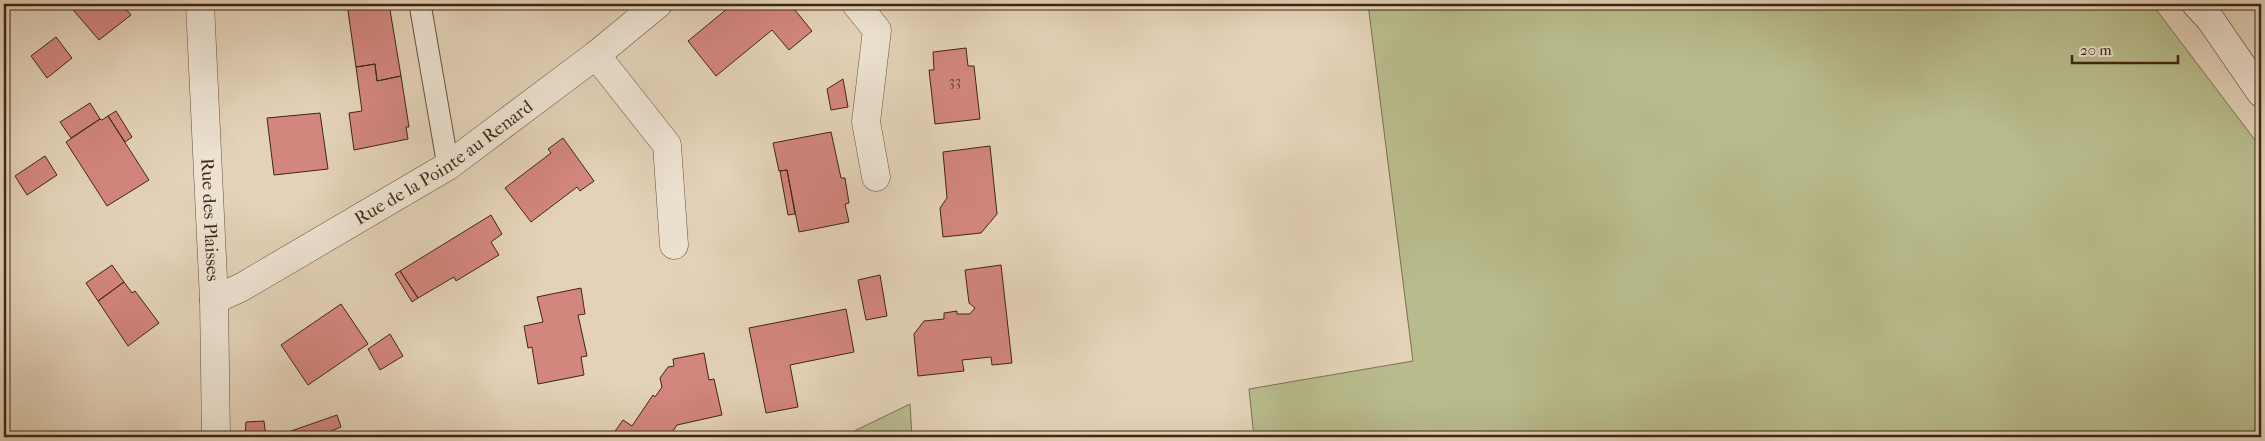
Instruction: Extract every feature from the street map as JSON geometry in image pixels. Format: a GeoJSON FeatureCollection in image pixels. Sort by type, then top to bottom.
{"type":"FeatureCollection","features":[{"type":"Feature","properties":{"kind":"street","name":"Rue des Plaisses"},"geometry":{"type":"LineString","coordinates":[[200,4],[214,300],[216,437]]}},
{"type":"Feature","properties":{"kind":"street","name":"Rue de la Pointe au Renard"},"geometry":{"type":"LineString","coordinates":[[214,300],[242,287],[448,166],[596,55],[658,4]]}},
{"type":"Feature","properties":{"kind":"street"},"geometry":{"type":"LineString","coordinates":[[856,4],[878,30],[866,122],[876,177]]}},
{"type":"Feature","properties":{"kind":"street"},"geometry":{"type":"LineString","coordinates":[[2196,4],[2210,19],[2261,93]]}},
{"type":"Feature","properties":{"kind":"street"},"geometry":{"type":"LineString","coordinates":[[596,55],[667,145],[674,245]]}},
{"type":"Feature","properties":{"kind":"lane"},"geometry":{"type":"LineString","coordinates":[[421,10],[448,166]]}},
{"type":"Feature","properties":{"kind":"green space"},"geometry":{"type":"Polygon","coordinates":[[[1368,4],[2152,4],[2261,148],[2261,437],[1254,437],[1249,389],[1413,361],[1368,4]]]}},
{"type":"Feature","properties":{"kind":"green space"},"geometry":{"type":"Polygon","coordinates":[[[910,404],[912,437],[842,437],[910,404]]]}},
{"type":"Feature","properties":{"kind":"building"},"geometry":{"type":"Polygon","coordinates":[[[68,4],[122,4],[131,15],[99,40],[68,4]]]}},
{"type":"Feature","properties":{"kind":"building"},"geometry":{"type":"Polygon","coordinates":[[[347,4],[389,4],[401,76],[377,81],[375,64],[356,67],[347,4]]]}},
{"type":"Feature","properties":{"kind":"building"},"geometry":{"type":"Polygon","coordinates":[[[733,4],[790,4],[812,31],[789,50],[772,30],[716,76],[688,41],[733,4]]]}},
{"type":"Feature","properties":{"kind":"building"},"geometry":{"type":"Polygon","coordinates":[[[56,37],[72,58],[47,78],[31,56],[56,37]]]}},
{"type":"Feature","properties":{"kind":"building"},"geometry":{"type":"Polygon","coordinates":[[[966,48],[968,66],[974,66],[980,119],[935,124],[929,70],[934,70],[933,52],[966,48]]]}},
{"type":"Feature","properties":{"kind":"building"},"geometry":{"type":"Polygon","coordinates":[[[375,64],[377,81],[401,76],[409,127],[406,127],[408,139],[354,150],[349,113],[362,111],[356,67],[375,64]]]}},
{"type":"Feature","properties":{"kind":"building"},"geometry":{"type":"Polygon","coordinates":[[[843,79],[848,107],[831,110],[827,89],[843,79]]]}},
{"type":"Feature","properties":{"kind":"building"},"geometry":{"type":"Polygon","coordinates":[[[90,103],[100,119],[71,138],[60,122],[90,103]]]}},
{"type":"Feature","properties":{"kind":"building"},"geometry":{"type":"Polygon","coordinates":[[[116,111],[132,137],[125,142],[108,116],[116,111]]]}},
{"type":"Feature","properties":{"kind":"building"},"geometry":{"type":"Polygon","coordinates":[[[320,113],[328,169],[274,175],[267,118],[320,113]]]}},
{"type":"Feature","properties":{"kind":"building"},"geometry":{"type":"Polygon","coordinates":[[[108,116],[149,180],[107,206],[66,142],[100,119],[102,120],[108,116]]]}},
{"type":"Feature","properties":{"kind":"building"},"geometry":{"type":"Polygon","coordinates":[[[831,132],[841,178],[845,178],[849,203],[845,204],[849,222],[799,232],[787,170],[779,171],[773,143],[831,132]]]}},
{"type":"Feature","properties":{"kind":"building"},"geometry":{"type":"Polygon","coordinates":[[[563,138],[594,181],[580,191],[577,187],[531,222],[505,188],[551,153],[548,149],[563,138]]]}},
{"type":"Feature","properties":{"kind":"building"},"geometry":{"type":"Polygon","coordinates":[[[990,146],[997,214],[981,233],[943,237],[940,208],[947,198],[943,152],[990,146]]]}},
{"type":"Feature","properties":{"kind":"building"},"geometry":{"type":"Polygon","coordinates":[[[45,156],[57,175],[27,195],[15,176],[45,156]]]}},
{"type":"Feature","properties":{"kind":"building"},"geometry":{"type":"Polygon","coordinates":[[[787,170],[795,214],[788,215],[780,171],[787,170]]]}},
{"type":"Feature","properties":{"kind":"building"},"geometry":{"type":"Polygon","coordinates":[[[491,215],[502,234],[491,242],[499,255],[456,281],[454,277],[418,298],[400,271],[491,215]]]}},
{"type":"Feature","properties":{"kind":"building"},"geometry":{"type":"Polygon","coordinates":[[[112,265],[124,282],[98,301],[86,283],[112,265]]]}},
{"type":"Feature","properties":{"kind":"building"},"geometry":{"type":"Polygon","coordinates":[[[1001,265],[1012,363],[992,365],[991,357],[962,360],[964,371],[918,376],[914,334],[924,321],[944,319],[944,313],[957,311],[957,314],[970,314],[975,308],[969,303],[965,270],[1001,265]]]}},
{"type":"Feature","properties":{"kind":"building"},"geometry":{"type":"Polygon","coordinates":[[[400,271],[418,298],[412,302],[395,274],[400,271]]]}},
{"type":"Feature","properties":{"kind":"building"},"geometry":{"type":"Polygon","coordinates":[[[880,275],[887,316],[866,320],[858,280],[880,275]]]}},
{"type":"Feature","properties":{"kind":"building"},"geometry":{"type":"Polygon","coordinates":[[[124,282],[132,293],[135,291],[159,323],[128,346],[98,301],[124,282]]]}},
{"type":"Feature","properties":{"kind":"building"},"geometry":{"type":"Polygon","coordinates":[[[581,288],[585,314],[578,315],[587,356],[581,357],[584,375],[538,384],[532,347],[528,348],[524,326],[543,322],[537,297],[581,288]]]}},
{"type":"Feature","properties":{"kind":"building"},"geometry":{"type":"Polygon","coordinates":[[[341,304],[368,344],[308,385],[281,345],[341,304]]]}},
{"type":"Feature","properties":{"kind":"building"},"geometry":{"type":"Polygon","coordinates":[[[846,309],[854,352],[790,365],[798,407],[766,413],[749,328],[846,309]]]}},
{"type":"Feature","properties":{"kind":"building"},"geometry":{"type":"Polygon","coordinates":[[[390,334],[403,356],[380,370],[368,349],[390,334]]]}},
{"type":"Feature","properties":{"kind":"building"},"geometry":{"type":"Polygon","coordinates":[[[704,353],[709,380],[714,379],[722,415],[677,425],[669,437],[611,437],[623,420],[632,426],[653,395],[655,397],[662,387],[660,378],[668,367],[674,366],[673,359],[704,353]]]}},
{"type":"Feature","properties":{"kind":"building"},"geometry":{"type":"Polygon","coordinates":[[[337,415],[341,427],[331,431],[334,437],[274,437],[337,415]]]}},
{"type":"Feature","properties":{"kind":"building"},"geometry":{"type":"Polygon","coordinates":[[[264,421],[266,437],[245,437],[246,422],[264,421]]]}}]}
